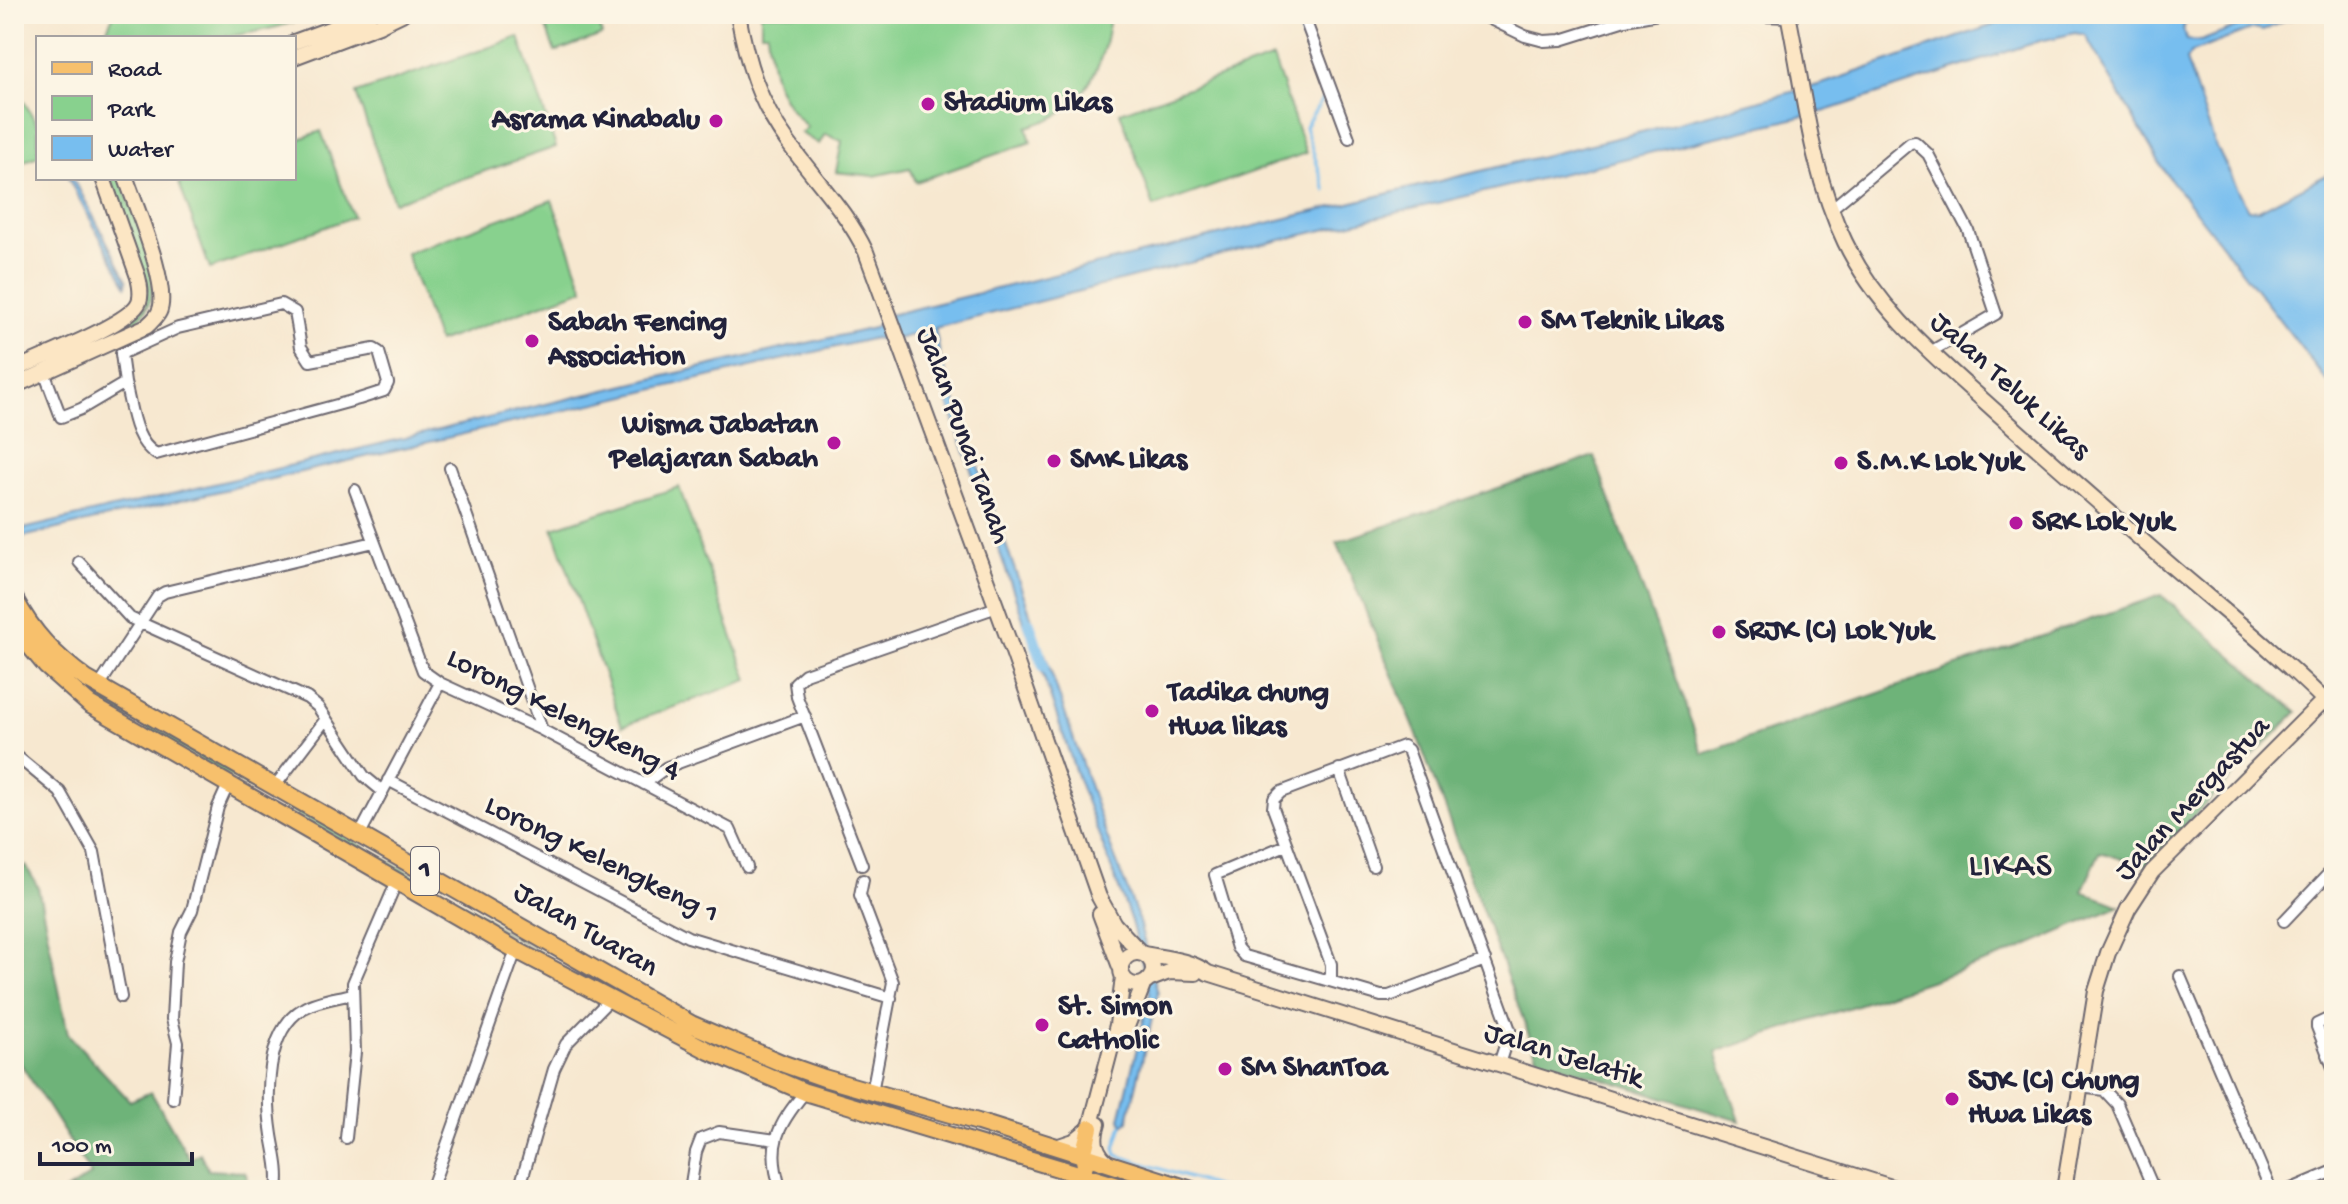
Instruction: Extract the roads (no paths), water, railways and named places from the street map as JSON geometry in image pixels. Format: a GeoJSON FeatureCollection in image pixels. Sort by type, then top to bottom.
{"type":"FeatureCollection","features":[{"type":"Feature","properties":{"kind":"main road","name":"Jalan Tuaran"},"geometry":{"type":"LineString","coordinates":[[14,598],[26,620],[54,654],[99,686],[691,1024],[784,1064],[1192,1190]]}},
{"type":"Feature","properties":{"kind":"main road","name":"Jalan Tuaran"},"geometry":{"type":"LineString","coordinates":[[14,627],[46,666],[77,695],[516,950],[709,1051],[805,1092],[1131,1190]]}},
{"type":"Feature","properties":{"kind":"main road"},"geometry":{"type":"LineString","coordinates":[[14,627],[27,632],[54,654]]}},
{"type":"Feature","properties":{"kind":"main road"},"geometry":{"type":"LineString","coordinates":[[500,913],[501,926],[547,953],[547,961],[539,962]]}},
{"type":"Feature","properties":{"kind":"main road"},"geometry":{"type":"LineString","coordinates":[[1090,1128],[1083,1155],[1085,1165],[1091,1171],[1149,1190]]}},
{"type":"Feature","properties":{"kind":"street"},"geometry":{"type":"LineString","coordinates":[[296,41],[370,14]]}},
{"type":"Feature","properties":{"kind":"street"},"geometry":{"type":"LineString","coordinates":[[296,56],[402,14]]}},
{"type":"Feature","properties":{"kind":"street","name":"Jalan Punai Tanah"},"geometry":{"type":"LineString","coordinates":[[738,14],[751,71],[763,100],[786,140],[851,221],[887,305],[1099,897]]}},
{"type":"Feature","properties":{"kind":"street"},"geometry":{"type":"LineString","coordinates":[[1303,14],[1349,138]]}},
{"type":"Feature","properties":{"kind":"street"},"geometry":{"type":"LineString","coordinates":[[1480,14],[1525,36],[1544,41],[1561,40],[1624,17],[1658,14]]}},
{"type":"Feature","properties":{"kind":"street"},"geometry":{"type":"LineString","coordinates":[[1716,14],[1788,16]]}},
{"type":"Feature","properties":{"kind":"street","name":"Jalan Teluk Likas"},"geometry":{"type":"LineString","coordinates":[[1788,16],[1816,165],[1845,244],[1875,292],[1930,352],[2329,705]]}},
{"type":"Feature","properties":{"kind":"street"},"geometry":{"type":"LineString","coordinates":[[1831,209],[1910,143],[1915,142],[1928,154],[1968,230],[1996,314],[1930,352]]}},
{"type":"Feature","properties":{"kind":"street"},"geometry":{"type":"LineString","coordinates":[[14,370],[116,323],[139,303],[141,292],[138,277],[104,180]]}},
{"type":"Feature","properties":{"kind":"street"},"geometry":{"type":"LineString","coordinates":[[14,386],[147,326],[159,312],[163,297],[159,274],[127,180]]}},
{"type":"Feature","properties":{"kind":"street"},"geometry":{"type":"LineString","coordinates":[[281,304],[295,312],[301,347],[310,361],[374,349],[379,352],[388,383],[384,391],[359,399],[156,454],[147,449],[139,438],[125,383],[121,354],[136,346],[178,328],[281,304]]}},
{"type":"Feature","properties":{"kind":"street"},"geometry":{"type":"LineString","coordinates":[[44,372],[61,417],[125,383]]}},
{"type":"Feature","properties":{"kind":"street"},"geometry":{"type":"LineString","coordinates":[[450,468],[542,730]]}},
{"type":"Feature","properties":{"kind":"street","name":"Lorong Kelengkeng 4"},"geometry":{"type":"LineString","coordinates":[[355,490],[423,671],[440,683],[542,730],[730,829],[747,867]]}},
{"type":"Feature","properties":{"kind":"street"},"geometry":{"type":"LineString","coordinates":[[99,686],[158,596],[165,592],[374,542]]}},
{"type":"Feature","properties":{"kind":"street"},"geometry":{"type":"LineString","coordinates":[[79,562],[117,605],[140,623],[299,692],[318,707],[364,776],[381,790]]}},
{"type":"Feature","properties":{"kind":"street"},"geometry":{"type":"LineString","coordinates":[[862,865],[795,691],[795,683],[805,674],[997,607]]}},
{"type":"Feature","properties":{"kind":"street"},"geometry":{"type":"LineString","coordinates":[[360,834],[440,683]]}},
{"type":"Feature","properties":{"kind":"street","name":"Jalan Mergastua"},"geometry":{"type":"LineString","coordinates":[[2062,1186],[2096,991],[2108,953],[2128,909],[2152,872],[2329,705]]}},
{"type":"Feature","properties":{"kind":"street"},"geometry":{"type":"LineString","coordinates":[[644,784],[667,767],[805,716]]}},
{"type":"Feature","properties":{"kind":"street"},"geometry":{"type":"LineString","coordinates":[[275,786],[326,719]]}},
{"type":"Feature","properties":{"kind":"street"},"geometry":{"type":"LineString","coordinates":[[1331,981],[1331,964],[1273,808],[1274,799],[1281,792],[1403,746],[1408,750],[1510,1030],[1499,1064]]}},
{"type":"Feature","properties":{"kind":"street"},"geometry":{"type":"LineString","coordinates":[[14,754],[60,792],[94,852],[121,997]]}},
{"type":"Feature","properties":{"kind":"street"},"geometry":{"type":"LineString","coordinates":[[1339,769],[1373,866]]}},
{"type":"Feature","properties":{"kind":"street","name":"Lorong Kelengkeng 1"},"geometry":{"type":"LineString","coordinates":[[388,780],[688,937],[891,998]]}},
{"type":"Feature","properties":{"kind":"street"},"geometry":{"type":"LineString","coordinates":[[173,1099],[178,1043],[172,1019],[175,962],[181,932],[192,910],[218,807],[228,785]]}},
{"type":"Feature","properties":{"kind":"street"},"geometry":{"type":"LineString","coordinates":[[1286,845],[1215,875],[1240,952],[1244,956],[1381,996],[1389,996],[1485,960]]}},
{"type":"Feature","properties":{"kind":"street"},"geometry":{"type":"LineString","coordinates":[[2284,921],[2334,868]]}},
{"type":"Feature","properties":{"kind":"street"},"geometry":{"type":"LineString","coordinates":[[863,880],[860,895],[892,978],[891,998],[872,1092]]}},
{"type":"Feature","properties":{"kind":"street"},"geometry":{"type":"LineString","coordinates":[[346,1138],[355,1052],[353,983],[397,881]]}},
{"type":"Feature","properties":{"kind":"street"},"geometry":{"type":"LineString","coordinates":[[1099,897],[1114,924],[1152,966],[1123,1034],[1096,1130],[1098,1153],[1111,1165]]}},
{"type":"Feature","properties":{"kind":"street"},"geometry":{"type":"LineString","coordinates":[[1099,897],[1098,908],[1122,972],[1135,985],[1146,982]]}},
{"type":"Feature","properties":{"kind":"street"},"geometry":{"type":"LineString","coordinates":[[431,1190],[516,950]]}},
{"type":"Feature","properties":{"kind":"street"},"geometry":{"type":"LineString","coordinates":[[1052,1145],[1074,1141],[1090,1128],[1117,1025],[1122,972],[1127,955],[1142,954]]}},
{"type":"Feature","properties":{"kind":"street","name":"Jalan Jelatik"},"geometry":{"type":"LineString","coordinates":[[1142,954],[1172,959],[1208,973],[1901,1190]]}},
{"type":"Feature","properties":{"kind":"street","name":"Jalan Jelatik"},"geometry":{"type":"LineString","coordinates":[[1146,982],[1175,972],[1208,973]]}},
{"type":"Feature","properties":{"kind":"street"},"geometry":{"type":"LineString","coordinates":[[2180,976],[2271,1190]]}},
{"type":"Feature","properties":{"kind":"street"},"geometry":{"type":"LineString","coordinates":[[277,1190],[280,1170],[272,1134],[269,1096],[280,1033],[304,1007],[352,994]]}},
{"type":"Feature","properties":{"kind":"street"},"geometry":{"type":"LineString","coordinates":[[519,1190],[554,1069],[566,1044],[610,999]]}},
{"type":"Feature","properties":{"kind":"street"},"geometry":{"type":"LineString","coordinates":[[2334,1016],[2321,1021],[2317,1027],[2334,1070]]}},
{"type":"Feature","properties":{"kind":"street"},"geometry":{"type":"LineString","coordinates":[[2080,1087],[2099,1088],[2109,1093],[2117,1104],[2154,1190]]}},
{"type":"Feature","properties":{"kind":"street"},"geometry":{"type":"LineString","coordinates":[[781,1190],[774,1168],[776,1140],[783,1118],[805,1092]]}},
{"type":"Feature","properties":{"kind":"street"},"geometry":{"type":"LineString","coordinates":[[690,1190],[701,1139],[719,1132],[776,1140]]}},
{"type":"Feature","properties":{"kind":"street"},"geometry":{"type":"LineString","coordinates":[[2289,1190],[2334,1171]]}},
{"type":"Feature","properties":{"kind":"water"},"geometry":{"type":"Polygon","coordinates":[[[2025,14],[2196,14],[2193,20],[2184,24],[2183,30],[2187,40],[2201,41],[2247,23],[2250,16],[2247,14],[2316,14],[2285,20],[2263,31],[2253,29],[2192,52],[2186,60],[2215,144],[2248,209],[2259,210],[2334,171],[2334,390],[2165,172],[2085,35],[2075,33],[2040,41],[1826,111],[1256,246],[935,328],[941,360],[1037,633],[1029,636],[926,340],[918,333],[890,341],[875,338],[14,539],[14,527],[23,529],[874,328],[885,316],[1645,131],[1822,84],[2025,14]]]}},
{"type":"Feature","properties":{"kind":"water"},"geometry":{"type":"Polygon","coordinates":[[[69,180],[73,180],[79,189],[127,280],[126,285],[69,180]]]}},
{"type":"Feature","properties":{"kind":"water"},"geometry":{"type":"Polygon","coordinates":[[[1045,654],[1104,829],[1138,918],[1158,993],[1128,1121],[1123,1125],[1120,1119],[1150,993],[1131,921],[1037,657],[1045,654]]]}},
{"type":"Feature","properties":{"kind":"waterway"},"geometry":{"type":"LineString","coordinates":[[1294,14],[1324,96],[1305,127],[1326,191]]}},
{"type":"Feature","properties":{"kind":"waterway"},"geometry":{"type":"LineString","coordinates":[[1029,622],[1044,667]]}},
{"type":"Feature","properties":{"kind":"waterway"},"geometry":{"type":"LineString","coordinates":[[1122,1125],[1115,1148],[1117,1155],[1227,1190]]}},
{"type":"Feature","properties":{"kind":"place","name":"Stadium Likas"},"geometry":{"type":"Point","coordinates":[928,104]}},
{"type":"Feature","properties":{"kind":"place","name":"Asrama Kinabalu"},"geometry":{"type":"Point","coordinates":[716,121]}},
{"type":"Feature","properties":{"kind":"place","name":"SM Teknik Likas"},"geometry":{"type":"Point","coordinates":[1525,322]}},
{"type":"Feature","properties":{"kind":"place","name":"Sabah Fencing Association"},"geometry":{"type":"Point","coordinates":[532,341]}},
{"type":"Feature","properties":{"kind":"place","name":"Wisma Jabatan Pelajaran Sabah"},"geometry":{"type":"Point","coordinates":[834,443]}},
{"type":"Feature","properties":{"kind":"place","name":"SMK Likas"},"geometry":{"type":"Point","coordinates":[1054,461]}},
{"type":"Feature","properties":{"kind":"place","name":"S.M.K Lok Yuk"},"geometry":{"type":"Point","coordinates":[1841,463]}},
{"type":"Feature","properties":{"kind":"place","name":"SRK Lok Yuk"},"geometry":{"type":"Point","coordinates":[2016,523]}},
{"type":"Feature","properties":{"kind":"place","name":"SRJK (C) Lok Yuk"},"geometry":{"type":"Point","coordinates":[1719,632]}},
{"type":"Feature","properties":{"kind":"place","name":"Tadika chung Hwa likas"},"geometry":{"type":"Point","coordinates":[1152,711]}},
{"type":"Feature","properties":{"kind":"place","name":"St. Simon Catholic"},"geometry":{"type":"Point","coordinates":[1042,1025]}},
{"type":"Feature","properties":{"kind":"place","name":"SM ShanToa"},"geometry":{"type":"Point","coordinates":[1225,1069]}},
{"type":"Feature","properties":{"kind":"place","name":"SJK (C) Chung Hwa Likas"},"geometry":{"type":"Point","coordinates":[1952,1099]}},
{"type":"Feature","properties":{"kind":"district","name":"LIKAS"},"geometry":{"type":"Point","coordinates":[2011,868]}}]}
